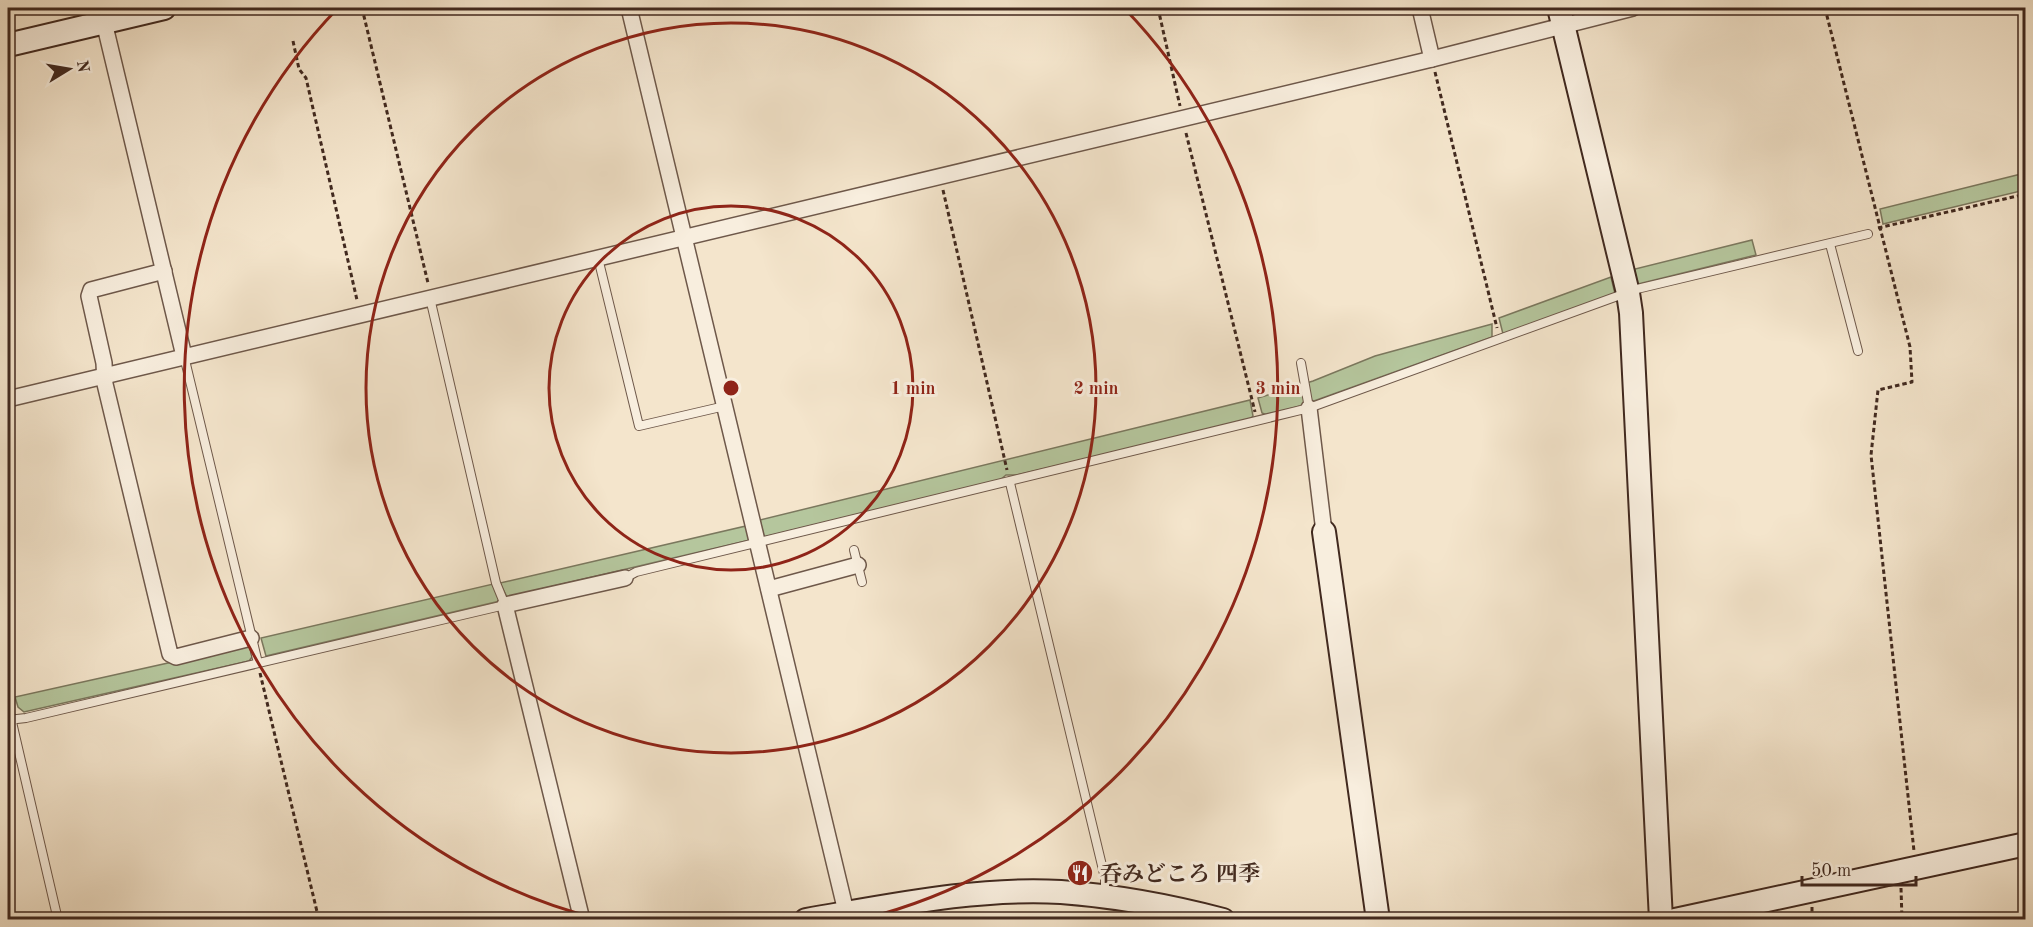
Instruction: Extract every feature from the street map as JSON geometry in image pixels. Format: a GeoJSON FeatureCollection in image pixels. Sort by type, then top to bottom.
{"type":"FeatureCollection","features":[{"type":"Feature","properties":{"kind":"street"},"geometry":{"type":"LineString","coordinates":[[8,45],[104,18],[164,8]]}},
{"type":"Feature","properties":{"kind":"street"},"geometry":{"type":"LineString","coordinates":[[629,8],[847,916]]}},
{"type":"Feature","properties":{"kind":"street"},"geometry":{"type":"LineString","coordinates":[[1420,8],[1432,59]]}},
{"type":"Feature","properties":{"kind":"street"},"geometry":{"type":"LineString","coordinates":[[8,399],[598,256],[1432,59],[1561,16],[1633,8]]}},
{"type":"Feature","properties":{"kind":"street"},"geometry":{"type":"LineString","coordinates":[[1561,16],[1628,293],[1661,920]]}},
{"type":"Feature","properties":{"kind":"street"},"geometry":{"type":"LineString","coordinates":[[104,18],[184,356]]}},
{"type":"Feature","properties":{"kind":"street"},"geometry":{"type":"LineString","coordinates":[[164,271],[91,290],[89,296],[104,363],[104,375],[170,654],[176,657],[251,638]]}},
{"type":"Feature","properties":{"kind":"street"},"geometry":{"type":"LineString","coordinates":[[1309,408],[1378,920]]}},
{"type":"Feature","properties":{"kind":"street"},"geometry":{"type":"LineString","coordinates":[[769,589],[856,558]]}},
{"type":"Feature","properties":{"kind":"street"},"geometry":{"type":"LineString","coordinates":[[582,920],[505,605],[625,578]]}},
{"type":"Feature","properties":{"kind":"street"},"geometry":{"type":"LineString","coordinates":[[1675,920],[2025,844]]}},
{"type":"Feature","properties":{"kind":"street"},"geometry":{"type":"LineString","coordinates":[[806,920],[1005,893],[1105,896],[1223,920]]}},
{"type":"Feature","properties":{"kind":"lane"},"geometry":{"type":"LineString","coordinates":[[625,578],[636,572],[1010,483],[1309,408],[1637,289],[1868,234]]}},
{"type":"Feature","properties":{"kind":"lane"},"geometry":{"type":"LineString","coordinates":[[1830,244],[1858,351]]}},
{"type":"Feature","properties":{"kind":"lane"},"geometry":{"type":"LineString","coordinates":[[598,256],[639,426],[726,406]]}},
{"type":"Feature","properties":{"kind":"lane"},"geometry":{"type":"LineString","coordinates":[[9,720],[26,718],[505,605],[496,583],[430,297]]}},
{"type":"Feature","properties":{"kind":"lane"},"geometry":{"type":"LineString","coordinates":[[184,356],[258,663]]}},
{"type":"Feature","properties":{"kind":"lane"},"geometry":{"type":"LineString","coordinates":[[1300,363],[1309,408]]}},
{"type":"Feature","properties":{"kind":"lane"},"geometry":{"type":"LineString","coordinates":[[1010,483],[1105,878],[1105,896]]}},
{"type":"Feature","properties":{"kind":"lane"},"geometry":{"type":"LineString","coordinates":[[856,558],[862,582]]}},
{"type":"Feature","properties":{"kind":"lane"},"geometry":{"type":"LineString","coordinates":[[8,705],[9,720],[58,920]]}},
{"type":"Feature","properties":{"kind":"path"},"geometry":{"type":"LineString","coordinates":[[362,8],[430,297]]}},
{"type":"Feature","properties":{"kind":"path"},"geometry":{"type":"LineString","coordinates":[[1158,8],[1258,422]]}},
{"type":"Feature","properties":{"kind":"path"},"geometry":{"type":"LineString","coordinates":[[1825,8],[1910,347],[1913,372],[1912,382],[1878,390],[1871,455],[1908,869],[1902,920]]}},
{"type":"Feature","properties":{"kind":"path"},"geometry":{"type":"LineString","coordinates":[[293,40],[299,69],[306,78],[360,314]]}},
{"type":"Feature","properties":{"kind":"path"},"geometry":{"type":"LineString","coordinates":[[1432,59],[1500,339]]}},
{"type":"Feature","properties":{"kind":"path"},"geometry":{"type":"LineString","coordinates":[[940,176],[1010,483]]}},
{"type":"Feature","properties":{"kind":"path"},"geometry":{"type":"LineString","coordinates":[[1868,234],[1879,228],[2025,194]]}},
{"type":"Feature","properties":{"kind":"path"},"geometry":{"type":"LineString","coordinates":[[258,663],[319,920]]}},
{"type":"Feature","properties":{"kind":"green space"},"geometry":{"type":"Polygon","coordinates":[[[2025,173],[2025,190],[1883,224],[1880,209],[2025,173]]]}},
{"type":"Feature","properties":{"kind":"green space"},"geometry":{"type":"Polygon","coordinates":[[[1752,240],[1756,255],[1634,285],[1631,270],[1752,240]]]}},
{"type":"Feature","properties":{"kind":"green space"},"geometry":{"type":"Polygon","coordinates":[[[1611,277],[1615,294],[1503,334],[1499,318],[1611,277]]]}},
{"type":"Feature","properties":{"kind":"green space"},"geometry":{"type":"Polygon","coordinates":[[[1492,324],[1492,337],[1300,406],[1267,415],[1262,413],[1258,398],[1313,381],[1375,356],[1492,324]]]}},
{"type":"Feature","properties":{"kind":"green space"},"geometry":{"type":"Polygon","coordinates":[[[1250,400],[1253,416],[1250,420],[1017,475],[1006,475],[1000,480],[764,537],[760,520],[1250,400]]]}},
{"type":"Feature","properties":{"kind":"green space"},"geometry":{"type":"Polygon","coordinates":[[[746,526],[750,540],[507,597],[500,583],[746,526]]]}},
{"type":"Feature","properties":{"kind":"green space"},"geometry":{"type":"Polygon","coordinates":[[[493,584],[500,601],[266,656],[261,638],[493,584]]]}},
{"type":"Feature","properties":{"kind":"green space"},"geometry":{"type":"Polygon","coordinates":[[[249,645],[252,657],[249,661],[24,712],[18,707],[15,697],[249,645]]]}},
{"type":"Feature","properties":{"kind":"place","name":"呑みどころ 四季"},"geometry":{"type":"Point","coordinates":[1080,873]}}]}
